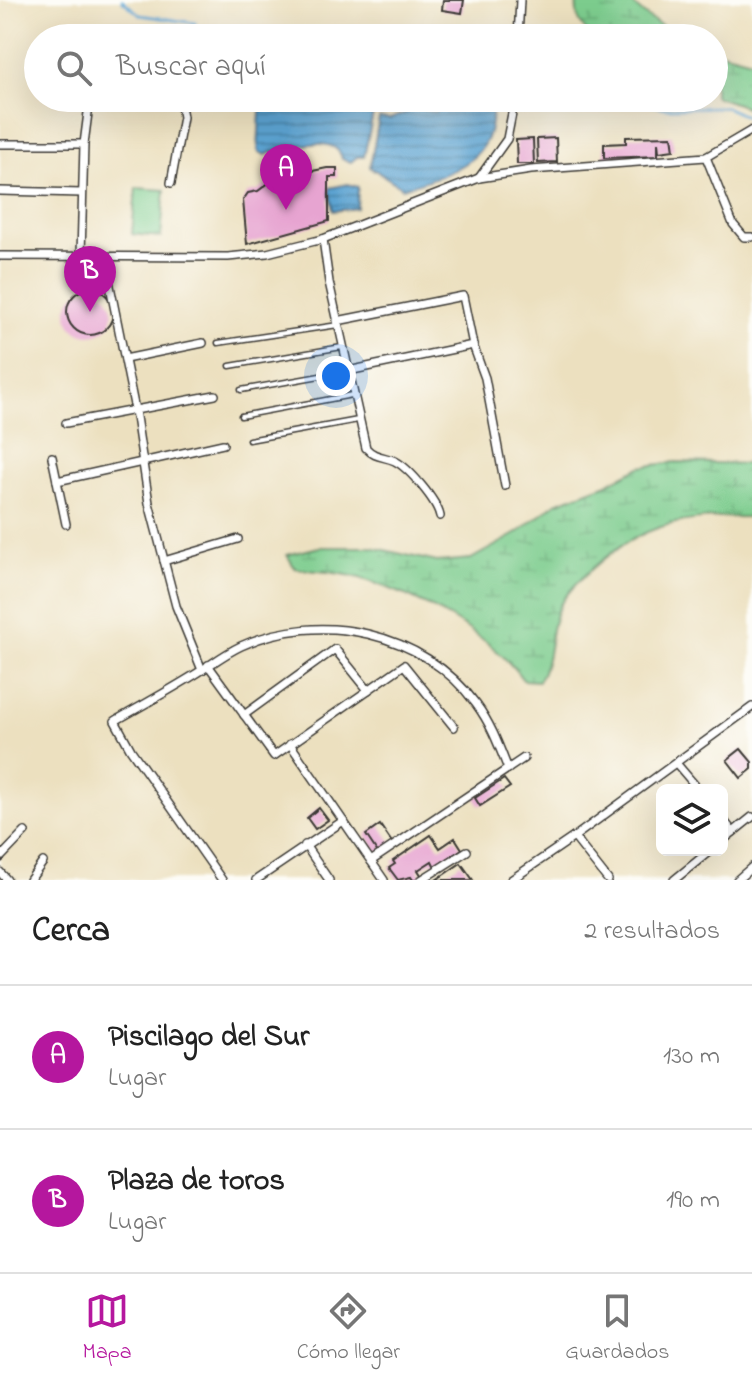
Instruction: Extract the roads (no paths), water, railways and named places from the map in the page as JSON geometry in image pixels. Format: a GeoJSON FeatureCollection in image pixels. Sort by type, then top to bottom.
{"type":"FeatureCollection","features":[{"type":"Feature","properties":{"kind":"street"},"geometry":{"type":"LineString","coordinates":[[519,24],[520,0]]}},
{"type":"Feature","properties":{"kind":"street"},"geometry":{"type":"LineString","coordinates":[[81,255],[84,144],[88,112]]}},
{"type":"Feature","properties":{"kind":"street"},"geometry":{"type":"LineString","coordinates":[[171,183],[182,112]]}},
{"type":"Feature","properties":{"kind":"street"},"geometry":{"type":"LineString","coordinates":[[479,178],[507,139],[512,112]]}},
{"type":"Feature","properties":{"kind":"street"},"geometry":{"type":"LineString","coordinates":[[0,256],[228,257],[267,253],[323,239],[479,178],[531,170],[706,157],[752,130]]}},
{"type":"Feature","properties":{"kind":"street"},"geometry":{"type":"LineString","coordinates":[[0,144],[84,144]]}},
{"type":"Feature","properties":{"kind":"street"},"geometry":{"type":"LineString","coordinates":[[706,157],[733,224],[744,237],[752,237]]}},
{"type":"Feature","properties":{"kind":"street"},"geometry":{"type":"LineString","coordinates":[[0,191],[82,193]]}},
{"type":"Feature","properties":{"kind":"street"},"geometry":{"type":"LineString","coordinates":[[323,239],[366,448],[373,455],[395,461],[406,469],[438,506],[440,516]]}},
{"type":"Feature","properties":{"kind":"street"},"geometry":{"type":"LineString","coordinates":[[104,256],[135,410],[149,503],[176,606],[205,668],[274,756],[404,665],[454,727]]}},
{"type":"Feature","properties":{"kind":"street"},"geometry":{"type":"LineString","coordinates":[[338,323],[463,296],[473,345],[485,378],[505,486]]}},
{"type":"Feature","properties":{"kind":"street"},"geometry":{"type":"LineString","coordinates":[[125,359],[203,343]]}},
{"type":"Feature","properties":{"kind":"street"},"geometry":{"type":"LineString","coordinates":[[348,371],[473,345]]}},
{"type":"Feature","properties":{"kind":"street"},"geometry":{"type":"LineString","coordinates":[[66,423],[215,395]]}},
{"type":"Feature","properties":{"kind":"street"},"geometry":{"type":"LineString","coordinates":[[57,481],[223,444]]}},
{"type":"Feature","properties":{"kind":"street"},"geometry":{"type":"LineString","coordinates":[[52,457],[66,524]]}},
{"type":"Feature","properties":{"kind":"street"},"geometry":{"type":"LineString","coordinates":[[164,561],[238,539]]}},
{"type":"Feature","properties":{"kind":"street"},"geometry":{"type":"LineString","coordinates":[[222,880],[131,750],[115,721],[240,646],[275,634],[312,628],[349,629],[385,638],[419,654],[450,675],[475,703],[495,734],[508,769]]}},
{"type":"Feature","properties":{"kind":"street"},"geometry":{"type":"LineString","coordinates":[[244,715],[335,649],[368,690]]}},
{"type":"Feature","properties":{"kind":"street"},"geometry":{"type":"LineString","coordinates":[[511,880],[752,707]]}},
{"type":"Feature","properties":{"kind":"street"},"geometry":{"type":"LineString","coordinates":[[290,744],[384,880]]}},
{"type":"Feature","properties":{"kind":"street"},"geometry":{"type":"LineString","coordinates":[[371,861],[524,758]]}},
{"type":"Feature","properties":{"kind":"street"},"geometry":{"type":"LineString","coordinates":[[676,763],[694,784]]}},
{"type":"Feature","properties":{"kind":"street"},"geometry":{"type":"LineString","coordinates":[[728,836],[752,817]]}},
{"type":"Feature","properties":{"kind":"street"},"geometry":{"type":"LineString","coordinates":[[256,880],[343,821]]}},
{"type":"Feature","properties":{"kind":"street"},"geometry":{"type":"LineString","coordinates":[[728,826],[733,832]]}},
{"type":"Feature","properties":{"kind":"street"},"geometry":{"type":"LineString","coordinates":[[0,858],[25,832]]}},
{"type":"Feature","properties":{"kind":"street"},"geometry":{"type":"LineString","coordinates":[[574,837],[608,880]]}},
{"type":"Feature","properties":{"kind":"street"},"geometry":{"type":"LineString","coordinates":[[305,845],[329,880]]}},
{"type":"Feature","properties":{"kind":"street"},"geometry":{"type":"LineString","coordinates":[[421,880],[467,851]]}},
{"type":"Feature","properties":{"kind":"street"},"geometry":{"type":"LineString","coordinates":[[674,880],[704,856]]}},
{"type":"Feature","properties":{"kind":"street"},"geometry":{"type":"LineString","coordinates":[[30,880],[43,862]]}},
{"type":"Feature","properties":{"kind":"street"},"geometry":{"type":"LineString","coordinates":[[737,880],[752,867]]}},
{"type":"Feature","properties":{"kind":"street"},"geometry":{"type":"LineString","coordinates":[[0,872],[7,880]]}},
{"type":"Feature","properties":{"kind":"street"},"geometry":{"type":"LineString","coordinates":[[524,872],[529,880]]}},
{"type":"Feature","properties":{"kind":"lane"},"geometry":{"type":"LineString","coordinates":[[218,343],[338,323]]}},
{"type":"Feature","properties":{"kind":"lane"},"geometry":{"type":"LineString","coordinates":[[230,366],[343,347]]}},
{"type":"Feature","properties":{"kind":"lane"},"geometry":{"type":"LineString","coordinates":[[241,390],[348,371]]}},
{"type":"Feature","properties":{"kind":"lane"},"geometry":{"type":"LineString","coordinates":[[241,416],[353,395]]}},
{"type":"Feature","properties":{"kind":"lane"},"geometry":{"type":"LineString","coordinates":[[249,440],[358,420]]}},
{"type":"Feature","properties":{"kind":"water"},"geometry":{"type":"Polygon","coordinates":[[[260,112],[373,114],[364,157],[357,157],[351,162],[342,159],[338,151],[330,146],[320,144],[296,146],[265,155],[258,151],[260,112]]]}},
{"type":"Feature","properties":{"kind":"water"},"geometry":{"type":"Polygon","coordinates":[[[407,112],[492,112],[487,138],[470,160],[445,174],[403,188],[370,167],[379,118],[390,119],[407,112]]]}},
{"type":"Feature","properties":{"kind":"water"},"geometry":{"type":"Polygon","coordinates":[[[348,184],[358,187],[357,208],[333,211],[329,188],[348,184]]]}},
{"type":"Feature","properties":{"kind":"waterway"},"geometry":{"type":"LineString","coordinates":[[122,0],[140,15],[195,24]]}},
{"type":"Feature","properties":{"kind":"waterway"},"geometry":{"type":"LineString","coordinates":[[728,108],[752,119]]}},
{"type":"Feature","properties":{"kind":"place","name":"Piscilago del Sur"},"geometry":{"type":"Point","coordinates":[286,210]}},
{"type":"Feature","properties":{"kind":"place","name":"Plaza de toros"},"geometry":{"type":"Point","coordinates":[90,312]}}]}
